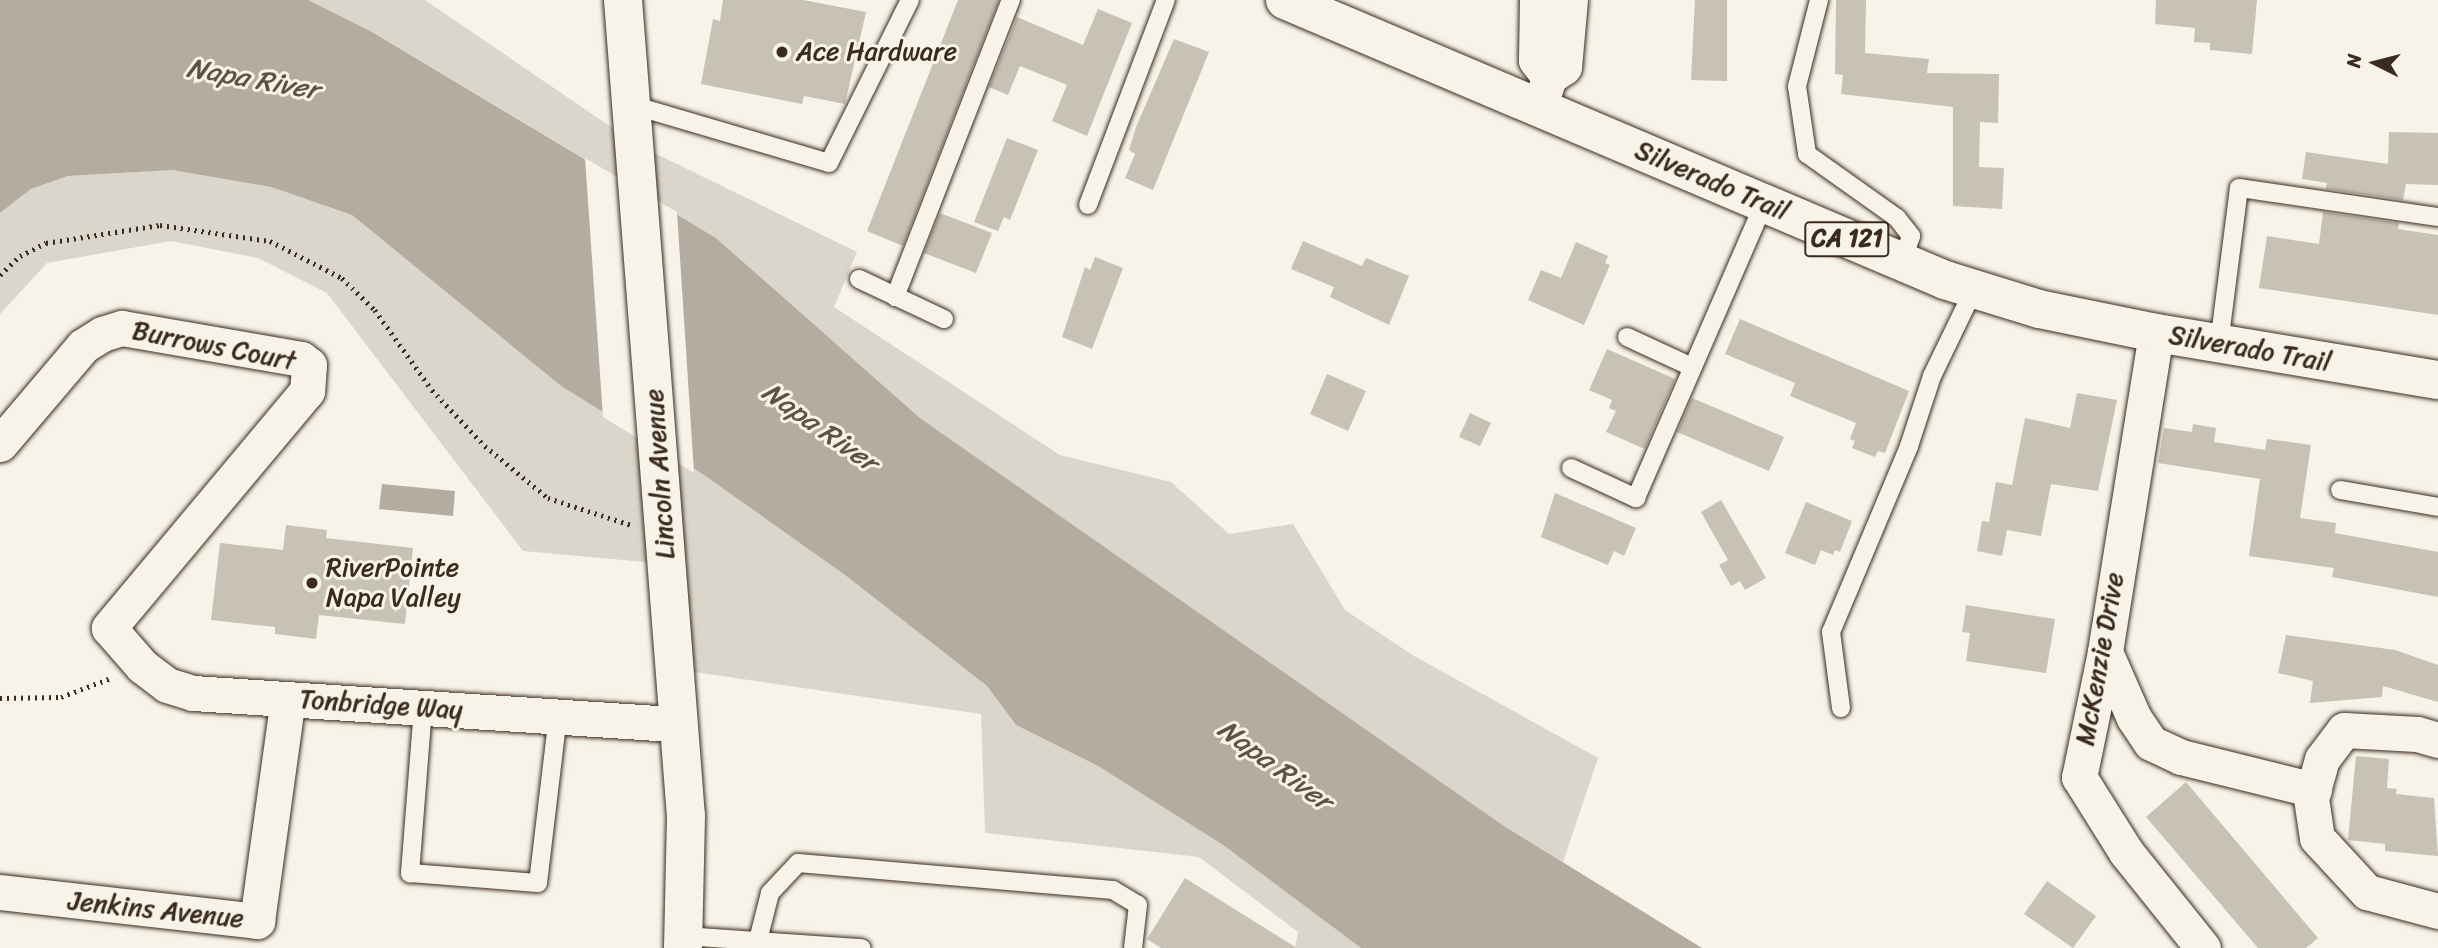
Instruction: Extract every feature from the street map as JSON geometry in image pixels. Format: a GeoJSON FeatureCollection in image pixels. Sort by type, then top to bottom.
{"type":"FeatureCollection","features":[{"type":"Feature","properties":{"kind":"main road","name":"Silverado Trail"},"geometry":{"type":"LineString","coordinates":[[1285,0],[1544,92],[1764,203],[1902,262],[1974,289],[2039,309],[2156,333],[2438,380]]}},
{"type":"Feature","properties":{"kind":"main road","name":"Lincoln Avenue"},"geometry":{"type":"LineString","coordinates":[[625,7],[686,816],[683,942]]}},
{"type":"Feature","properties":{"kind":"street"},"geometry":{"type":"LineString","coordinates":[[1537,0],[1536,60],[1544,92]]}},
{"type":"Feature","properties":{"kind":"street"},"geometry":{"type":"LineString","coordinates":[[1544,92],[1564,66],[1570,0]]}},
{"type":"Feature","properties":{"kind":"street","name":"Burrows Court"},"geometry":{"type":"LineString","coordinates":[[0,444],[83,345],[122,328],[301,359],[309,365],[307,391],[109,628]]}},
{"type":"Feature","properties":{"kind":"street","name":"McKenzie Drive"},"geometry":{"type":"LineString","coordinates":[[2156,333],[2105,653],[2079,777],[2126,852],[2203,948]]}},
{"type":"Feature","properties":{"kind":"street","name":"Tonbridge Way"},"geometry":{"type":"LineString","coordinates":[[109,628],[142,666],[167,685],[193,693],[678,724]]}},
{"type":"Feature","properties":{"kind":"street"},"geometry":{"type":"LineString","coordinates":[[2105,653],[2134,718],[2151,743],[2181,757],[2314,790]]}},
{"type":"Feature","properties":{"kind":"street","name":"Jenkins Avenue"},"geometry":{"type":"LineString","coordinates":[[0,892],[257,921],[288,699]]}},
{"type":"Feature","properties":{"kind":"street"},"geometry":{"type":"LineString","coordinates":[[2438,740],[2417,734],[2344,730],[2322,759],[2314,790],[2317,838],[2367,892],[2438,911]]}},
{"type":"Feature","properties":{"kind":"lane"},"geometry":{"type":"LineString","coordinates":[[632,105],[829,163],[910,0]]}},
{"type":"Feature","properties":{"kind":"lane"},"geometry":{"type":"LineString","coordinates":[[895,297],[1011,0]]}},
{"type":"Feature","properties":{"kind":"lane"},"geometry":{"type":"LineString","coordinates":[[1088,205],[1166,0]]}},
{"type":"Feature","properties":{"kind":"lane"},"geometry":{"type":"LineString","coordinates":[[1819,0],[1797,86],[1807,154],[1896,218],[1911,236],[1902,262]]}},
{"type":"Feature","properties":{"kind":"lane"},"geometry":{"type":"LineString","coordinates":[[2219,344],[2239,188],[2438,218]]}},
{"type":"Feature","properties":{"kind":"lane"},"geometry":{"type":"LineString","coordinates":[[1572,468],[1636,498],[1764,203]]}},
{"type":"Feature","properties":{"kind":"lane"},"geometry":{"type":"LineString","coordinates":[[859,279],[944,319]]}},
{"type":"Feature","properties":{"kind":"lane"},"geometry":{"type":"LineString","coordinates":[[1841,708],[1831,632],[1909,446],[1932,376],[1974,289]]}},
{"type":"Feature","properties":{"kind":"lane"},"geometry":{"type":"LineString","coordinates":[[1627,337],[1692,368]]}},
{"type":"Feature","properties":{"kind":"lane"},"geometry":{"type":"LineString","coordinates":[[2340,490],[2438,507]]}},
{"type":"Feature","properties":{"kind":"lane"},"geometry":{"type":"LineString","coordinates":[[423,708],[410,873],[538,883],[558,716]]}},
{"type":"Feature","properties":{"kind":"lane"},"geometry":{"type":"LineString","coordinates":[[756,943],[770,893],[798,863],[1113,890],[1138,905],[1133,948]]}},
{"type":"Feature","properties":{"kind":"lane"},"geometry":{"type":"LineString","coordinates":[[683,942],[862,948]]}},
{"type":"Feature","properties":{"kind":"path"},"geometry":{"type":"LineString","coordinates":[[0,275],[20,256],[46,243],[160,225],[270,241],[342,278],[375,310],[432,390],[485,446],[548,498],[665,536]]}},
{"type":"Feature","properties":{"kind":"path"},"geometry":{"type":"LineString","coordinates":[[0,698],[61,697],[142,666]]}},
{"type":"Feature","properties":{"kind":"shaded area"},"geometry":{"type":"Polygon","coordinates":[[[308,0],[425,0],[636,144],[857,252],[834,307],[1060,455],[1171,482],[1229,534],[1293,524],[1345,610],[1414,656],[1598,758],[1563,862],[1504,826],[920,418],[716,238],[372,32],[308,0]]]}},
{"type":"Feature","properties":{"kind":"shaded area"},"geometry":{"type":"Polygon","coordinates":[[[172,170],[271,187],[352,215],[561,386],[704,475],[845,575],[987,686],[1016,725],[1098,766],[1223,845],[1361,948],[1295,948],[1298,932],[1199,857],[985,833],[981,714],[674,669],[667,564],[523,551],[327,293],[258,258],[171,241],[47,263],[0,314],[0,213],[31,189],[68,176],[172,170]]]}},
{"type":"Feature","properties":{"kind":"water","name":"Napa River"},"geometry":{"type":"Polygon","coordinates":[[[0,0],[308,0],[372,32],[716,238],[920,418],[1504,826],[1702,948],[1361,948],[1223,845],[1098,766],[1016,725],[987,686],[845,575],[704,475],[561,386],[352,215],[271,187],[172,170],[68,176],[31,189],[0,213],[0,0]]]}},
{"type":"Feature","properties":{"kind":"water"},"geometry":{"type":"Polygon","coordinates":[[[382,484],[455,491],[453,516],[379,509],[382,484]]]}},
{"type":"Feature","properties":{"kind":"pier"},"geometry":{"type":"Polygon","coordinates":[[[585,158],[677,212],[694,473],[603,417],[585,158]]]}},
{"type":"Feature","properties":{"kind":"building","name":"Ace Hardware"},"geometry":{"type":"Polygon","coordinates":[[[723,0],[803,0],[866,12],[845,104],[804,96],[802,104],[701,84],[713,19],[720,21],[723,0]]]}},
{"type":"Feature","properties":{"kind":"building"},"geometry":{"type":"Polygon","coordinates":[[[958,0],[999,0],[903,246],[867,231],[958,0]]]}},
{"type":"Feature","properties":{"kind":"building"},"geometry":{"type":"Polygon","coordinates":[[[1695,0],[1727,0],[1727,81],[1691,80],[1695,0]]]}},
{"type":"Feature","properties":{"kind":"building"},"geometry":{"type":"Polygon","coordinates":[[[1836,0],[1866,0],[1865,53],[1929,59],[1927,73],[1999,74],[1998,123],[1980,122],[1979,167],[2004,168],[2002,209],[1953,206],[1953,107],[1841,94],[1843,75],[1835,74],[1836,0]]]}},
{"type":"Feature","properties":{"kind":"building"},"geometry":{"type":"Polygon","coordinates":[[[2156,0],[2257,0],[2252,54],[2210,50],[2210,43],[2194,42],[2195,28],[2155,24],[2156,0]]]}},
{"type":"Feature","properties":{"kind":"building"},"geometry":{"type":"Polygon","coordinates":[[[1098,9],[1132,23],[1087,136],[1052,121],[1067,85],[1020,66],[1008,95],[989,87],[1017,17],[1083,45],[1098,9]]]}},
{"type":"Feature","properties":{"kind":"building"},"geometry":{"type":"Polygon","coordinates":[[[1174,39],[1209,52],[1153,190],[1125,178],[1135,154],[1129,150],[1136,127],[1174,39]]]}},
{"type":"Feature","properties":{"kind":"building"},"geometry":{"type":"Polygon","coordinates":[[[2389,132],[2438,133],[2438,185],[2406,184],[2403,200],[2326,189],[2327,183],[2302,179],[2306,152],[2388,164],[2389,132]]]}},
{"type":"Feature","properties":{"kind":"building"},"geometry":{"type":"Polygon","coordinates":[[[1007,138],[1038,150],[1010,220],[1004,217],[998,231],[974,222],[1007,138]]]}},
{"type":"Feature","properties":{"kind":"building"},"geometry":{"type":"Polygon","coordinates":[[[2323,212],[2399,223],[2398,229],[2438,235],[2438,315],[2259,288],[2267,236],[2319,244],[2323,212]]]}},
{"type":"Feature","properties":{"kind":"building"},"geometry":{"type":"Polygon","coordinates":[[[940,213],[992,233],[976,273],[924,253],[940,213]]]}},
{"type":"Feature","properties":{"kind":"building"},"geometry":{"type":"Polygon","coordinates":[[[1303,241],[1362,266],[1366,258],[1409,276],[1389,325],[1330,297],[1334,287],[1291,269],[1303,241]]]}},
{"type":"Feature","properties":{"kind":"building"},"geometry":{"type":"Polygon","coordinates":[[[1576,242],[1608,256],[1605,263],[1610,265],[1584,325],[1528,300],[1541,270],[1561,278],[1576,242]]]}},
{"type":"Feature","properties":{"kind":"building"},"geometry":{"type":"Polygon","coordinates":[[[1095,257],[1123,268],[1092,349],[1062,337],[1085,267],[1090,270],[1095,257]]]}},
{"type":"Feature","properties":{"kind":"building"},"geometry":{"type":"Polygon","coordinates":[[[1740,319],[1909,391],[1885,453],[1878,451],[1875,457],[1852,448],[1855,441],[1850,439],[1856,423],[1790,396],[1795,383],[1725,354],[1740,319]]]}},
{"type":"Feature","properties":{"kind":"building"},"geometry":{"type":"Polygon","coordinates":[[[1607,349],[1675,379],[1645,449],[1606,432],[1616,411],[1609,408],[1612,400],[1589,390],[1607,349]]]}},
{"type":"Feature","properties":{"kind":"building"},"geometry":{"type":"Polygon","coordinates":[[[1327,374],[1366,391],[1348,431],[1310,414],[1327,374]]]}},
{"type":"Feature","properties":{"kind":"building"},"geometry":{"type":"Polygon","coordinates":[[[2077,393],[2117,400],[2098,491],[2051,484],[2041,536],[2007,530],[2002,556],[1977,551],[1982,521],[1989,522],[1996,482],[2012,485],[2025,418],[2070,428],[2077,393]]]}},
{"type":"Feature","properties":{"kind":"building"},"geometry":{"type":"Polygon","coordinates":[[[1692,398],[1784,437],[1769,471],[1677,432],[1692,398]]]}},
{"type":"Feature","properties":{"kind":"building"},"geometry":{"type":"Polygon","coordinates":[[[1470,413],[1491,423],[1480,446],[1459,437],[1470,413]]]}},
{"type":"Feature","properties":{"kind":"building"},"geometry":{"type":"Polygon","coordinates":[[[2193,424],[2216,428],[2214,442],[2265,450],[2267,439],[2311,445],[2300,518],[2336,523],[2335,533],[2438,552],[2438,597],[2332,577],[2334,568],[2249,556],[2260,479],[2158,463],[2164,428],[2192,432],[2193,424]]]}},
{"type":"Feature","properties":{"kind":"building"},"geometry":{"type":"Polygon","coordinates":[[[1555,493],[1636,528],[1624,556],[1614,551],[1608,565],[1541,537],[1555,493]]]}},
{"type":"Feature","properties":{"kind":"building"},"geometry":{"type":"Polygon","coordinates":[[[1721,500],[1766,578],[1745,590],[1740,581],[1731,586],[1719,565],[1728,560],[1701,512],[1721,500]]]}},
{"type":"Feature","properties":{"kind":"building"},"geometry":{"type":"Polygon","coordinates":[[[1806,502],[1852,521],[1840,552],[1835,550],[1833,555],[1821,550],[1815,565],[1785,553],[1806,502]]]}},
{"type":"Feature","properties":{"kind":"building","name":"RiverPointe Napa Valley"},"geometry":{"type":"Polygon","coordinates":[[[286,525],[327,530],[326,538],[413,548],[405,624],[319,615],[316,639],[275,634],[275,627],[211,620],[220,543],[283,550],[286,525]]]}},
{"type":"Feature","properties":{"kind":"building"},"geometry":{"type":"Polygon","coordinates":[[[1966,605],[2055,619],[2046,673],[1966,661],[1970,633],[1962,632],[1966,605]]]}},
{"type":"Feature","properties":{"kind":"building"},"geometry":{"type":"Polygon","coordinates":[[[2286,635],[2395,650],[2438,665],[2438,702],[2383,686],[2382,697],[2310,703],[2313,681],[2278,673],[2286,635]]]}},
{"type":"Feature","properties":{"kind":"building"},"geometry":{"type":"Polygon","coordinates":[[[2356,756],[2389,759],[2387,788],[2397,789],[2396,794],[2434,798],[2438,856],[2385,851],[2385,844],[2348,840],[2356,756]]]}},
{"type":"Feature","properties":{"kind":"building"},"geometry":{"type":"Polygon","coordinates":[[[2186,782],[2318,938],[2306,948],[2258,948],[2146,817],[2186,782]]]}},
{"type":"Feature","properties":{"kind":"building"},"geometry":{"type":"Polygon","coordinates":[[[1185,878],[1297,948],[1161,948],[1147,939],[1185,878]]]}},
{"type":"Feature","properties":{"kind":"building"},"geometry":{"type":"Polygon","coordinates":[[[2047,881],[2096,916],[2073,948],[2024,914],[2047,881]]]}},
{"type":"Feature","properties":{"kind":"place","name":"Ace Hardware"},"geometry":{"type":"Point","coordinates":[782,52]}},
{"type":"Feature","properties":{"kind":"place","name":"RiverPointe Napa Valley"},"geometry":{"type":"Point","coordinates":[312,583]}}]}
